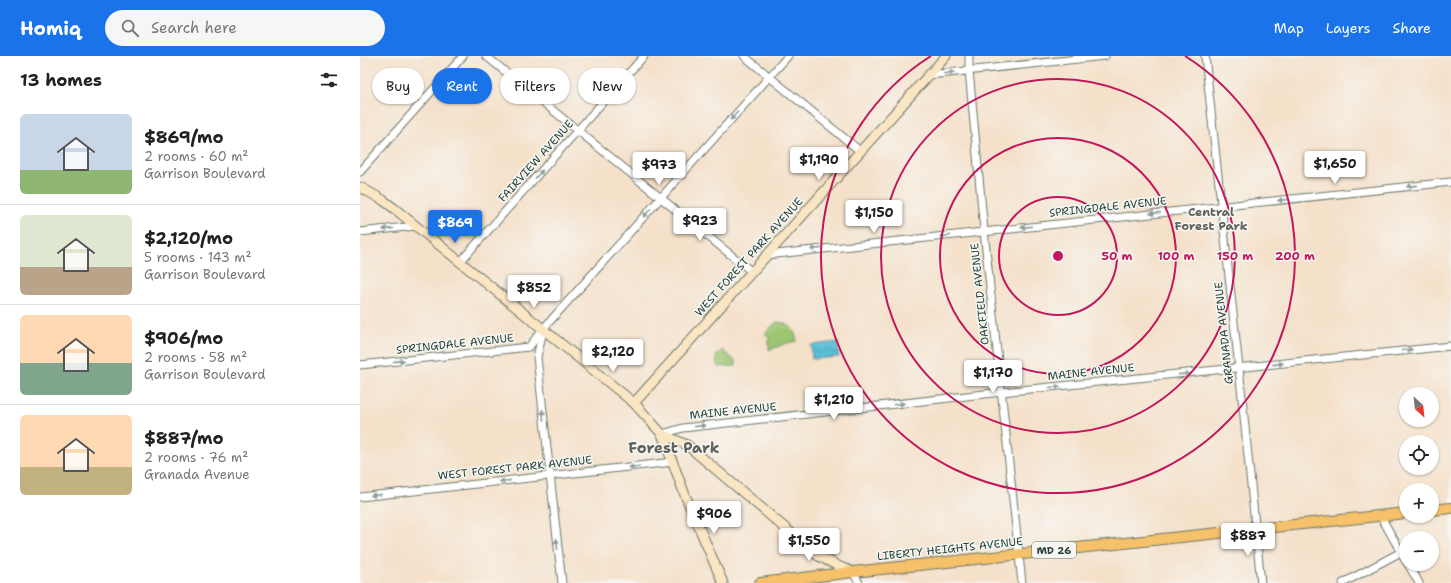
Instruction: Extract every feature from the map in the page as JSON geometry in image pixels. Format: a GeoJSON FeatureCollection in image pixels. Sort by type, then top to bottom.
{"type":"FeatureCollection","features":[{"type":"Feature","properties":{"kind":"main road","name":"WEST FOREST PARK AVENUE"},"geometry":{"type":"LineString","coordinates":[[634,403],[946,56]]}},
{"type":"Feature","properties":{"kind":"main road"},"geometry":{"type":"LineString","coordinates":[[360,187],[383,200],[416,226],[634,403],[662,434],[685,494],[723,583]]}},
{"type":"Feature","properties":{"kind":"main road"},"geometry":{"type":"LineString","coordinates":[[662,434],[686,445],[817,555],[853,572]]}},
{"type":"Feature","properties":{"kind":"main road"},"geometry":{"type":"LineString","coordinates":[[1439,509],[1451,508]]}},
{"type":"Feature","properties":{"kind":"main road","name":"LIBERTY HEIGHTS AVENUE"},"geometry":{"type":"LineString","coordinates":[[760,583],[1399,514]]}},
{"type":"Feature","properties":{"kind":"street"},"geometry":{"type":"LineString","coordinates":[[360,172],[463,56]]}},
{"type":"Feature","properties":{"kind":"street"},"geometry":{"type":"LineString","coordinates":[[486,56],[752,272]]}},
{"type":"Feature","properties":{"kind":"street","name":"FAIRVIEW AVENUE"},"geometry":{"type":"LineString","coordinates":[[460,262],[644,56]]}},
{"type":"Feature","properties":{"kind":"street"},"geometry":{"type":"LineString","coordinates":[[744,56],[860,151]]}},
{"type":"Feature","properties":{"kind":"street","name":"SPRINGDALE AVENUE"},"geometry":{"type":"LineString","coordinates":[[360,365],[529,347],[543,329],[788,56]]}},
{"type":"Feature","properties":{"kind":"street","name":"OAKFIELD AVENUE"},"geometry":{"type":"LineString","coordinates":[[969,56],[984,231],[1022,583]]}},
{"type":"Feature","properties":{"kind":"street"},"geometry":{"type":"LineString","coordinates":[[929,75],[1105,56]]}},
{"type":"Feature","properties":{"kind":"street","name":"GRANADA AVENUE"},"geometry":{"type":"LineString","coordinates":[[1205,56],[1261,583]]}},
{"type":"Feature","properties":{"kind":"street","name":"SPRINGDALE AVENUE"},"geometry":{"type":"LineString","coordinates":[[767,254],[1451,182]]}},
{"type":"Feature","properties":{"kind":"street"},"geometry":{"type":"LineString","coordinates":[[360,232],[416,226]]}},
{"type":"Feature","properties":{"kind":"street"},"geometry":{"type":"LineString","coordinates":[[543,329],[538,357],[562,583]]}},
{"type":"Feature","properties":{"kind":"street","name":"MAINE AVENUE"},"geometry":{"type":"LineString","coordinates":[[662,434],[683,428],[1002,392],[1451,346]]}},
{"type":"Feature","properties":{"kind":"street","name":"WEST FOREST PARK AVENUE"},"geometry":{"type":"LineString","coordinates":[[360,497],[673,462]]}},
{"type":"Feature","properties":{"kind":"street"},"geometry":{"type":"LineString","coordinates":[[1380,515],[1399,548]]}},
{"type":"Feature","properties":{"kind":"street"},"geometry":{"type":"LineString","coordinates":[[1343,583],[1399,553]]}},
{"type":"Feature","properties":{"kind":"street"},"geometry":{"type":"LineString","coordinates":[[1412,571],[1419,583]]}},
{"type":"Feature","properties":{"kind":"street"},"geometry":{"type":"LineString","coordinates":[[853,572],[859,583]]}},
{"type":"Feature","properties":{"kind":"green space"},"geometry":{"type":"Polygon","coordinates":[[[778,322],[786,324],[791,328],[795,333],[797,341],[769,350],[769,338],[765,334],[775,323],[778,322]]]}},
{"type":"Feature","properties":{"kind":"green space"},"geometry":{"type":"Polygon","coordinates":[[[722,350],[736,362],[736,366],[719,367],[717,365],[716,356],[722,350]]]}},
{"type":"Feature","properties":{"kind":"water"},"geometry":{"type":"Polygon","coordinates":[[[838,342],[839,357],[812,359],[811,345],[838,342]]]}},
{"type":"Feature","properties":{"kind":"district","name":"Central Forest Park"},"geometry":{"type":"Point","coordinates":[1211,219]}},
{"type":"Feature","properties":{"kind":"district","name":"Forest Park"},"geometry":{"type":"Point","coordinates":[674,448]}}]}
